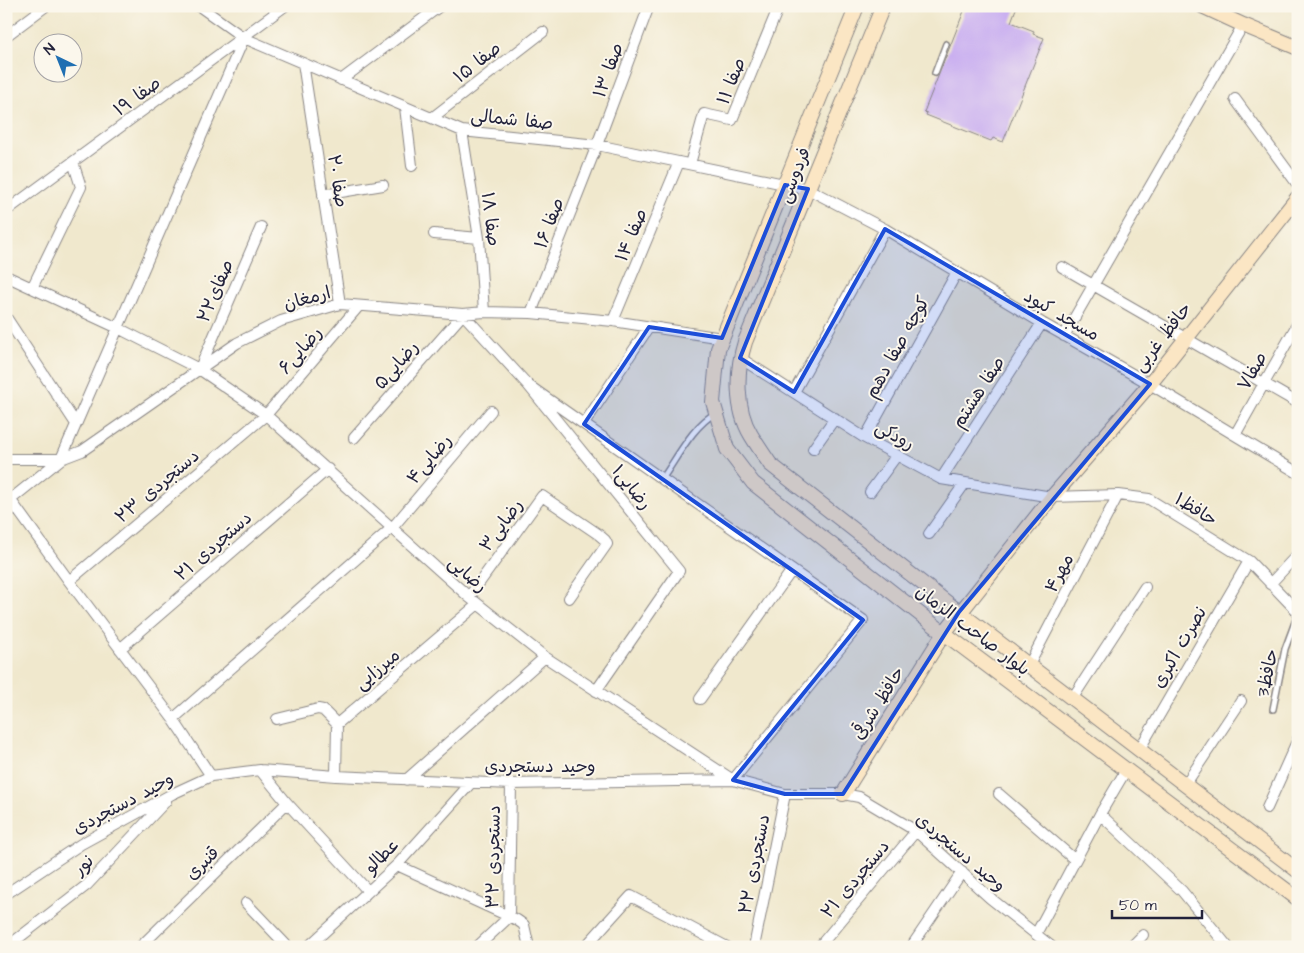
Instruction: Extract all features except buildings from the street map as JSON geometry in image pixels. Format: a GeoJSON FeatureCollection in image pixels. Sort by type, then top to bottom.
{"type":"FeatureCollection","features":[{"type":"Feature","properties":{"kind":"main road","name":"فردوسی"},"geometry":{"type":"LineString","coordinates":[[722,338],[857,6]]}},
{"type":"Feature","properties":{"kind":"main road","name":"فردوسی"},"geometry":{"type":"LineString","coordinates":[[740,358],[883,6]]}},
{"type":"Feature","properties":{"kind":"main road"},"geometry":{"type":"LineString","coordinates":[[1202,6],[1243,26],[1298,48]]}},
{"type":"Feature","properties":{"kind":"main road","name":"حافظ غربی"},"geometry":{"type":"LineString","coordinates":[[1052,497],[1150,384],[1298,197]]}},
{"type":"Feature","properties":{"kind":"main road","name":"بلوار صاحب الزمان"},"geometry":{"type":"LineString","coordinates":[[722,338],[718,349],[713,402],[727,449],[753,483],[944,633],[1298,899]]}},
{"type":"Feature","properties":{"kind":"main road","name":"بلوار صاحب الزمان"},"geometry":{"type":"LineString","coordinates":[[740,358],[739,400],[750,434],[770,464],[1138,750],[1298,871]]}},
{"type":"Feature","properties":{"kind":"main road"},"geometry":{"type":"LineString","coordinates":[[959,612],[1052,497]]}},
{"type":"Feature","properties":{"kind":"main road","name":"حافظ شرقی"},"geometry":{"type":"LineString","coordinates":[[843,794],[959,612]]}},
{"type":"Feature","properties":{"kind":"street"},"geometry":{"type":"LineString","coordinates":[[6,36],[46,6]]}},
{"type":"Feature","properties":{"kind":"street","name":"صفا شمالی"},"geometry":{"type":"LineString","coordinates":[[199,6],[244,38],[462,131],[597,145],[808,189]]}},
{"type":"Feature","properties":{"kind":"street","name":"صفا ۱۹"},"geometry":{"type":"LineString","coordinates":[[6,211],[244,38],[285,6]]}},
{"type":"Feature","properties":{"kind":"street"},"geometry":{"type":"LineString","coordinates":[[341,80],[440,6]]}},
{"type":"Feature","properties":{"kind":"street","name":"صفا ۱۳"},"geometry":{"type":"LineString","coordinates":[[597,145],[649,6]]}},
{"type":"Feature","properties":{"kind":"street","name":"صفا ۱۱"},"geometry":{"type":"LineString","coordinates":[[690,164],[704,114],[732,120],[779,6]]}},
{"type":"Feature","properties":{"kind":"street"},"geometry":{"type":"LineString","coordinates":[[1064,336],[1243,26]]}},
{"type":"Feature","properties":{"kind":"street","name":"صفا ۱۵"},"geometry":{"type":"LineString","coordinates":[[432,118],[543,32]]}},
{"type":"Feature","properties":{"kind":"street"},"geometry":{"type":"LineString","coordinates":[[211,776],[173,719],[8,497],[61,459],[244,38]]}},
{"type":"Feature","properties":{"kind":"street","name":"صفا ۲۰"},"geometry":{"type":"LineString","coordinates":[[303,63],[340,304]]}},
{"type":"Feature","properties":{"kind":"street"},"geometry":{"type":"LineString","coordinates":[[1235,100],[1298,185]]}},
{"type":"Feature","properties":{"kind":"street"},"geometry":{"type":"LineString","coordinates":[[405,107],[412,166]]}},
{"type":"Feature","properties":{"kind":"street","name":"صفا ۱۸"},"geometry":{"type":"LineString","coordinates":[[462,131],[479,238],[484,312]]}},
{"type":"Feature","properties":{"kind":"street","name":"صفا ۱۶"},"geometry":{"type":"LineString","coordinates":[[531,313],[597,145]]}},
{"type":"Feature","properties":{"kind":"street"},"geometry":{"type":"LineString","coordinates":[[32,288],[81,187],[73,162]]}},
{"type":"Feature","properties":{"kind":"street","name":"صفا ۱۴"},"geometry":{"type":"LineString","coordinates":[[613,321],[679,162]]}},
{"type":"Feature","properties":{"kind":"street"},"geometry":{"type":"LineString","coordinates":[[324,195],[382,184]]}},
{"type":"Feature","properties":{"kind":"street","name":"مسجد کبود"},"geometry":{"type":"LineString","coordinates":[[808,189],[886,229],[1064,336],[1150,384],[1298,472]]}},
{"type":"Feature","properties":{"kind":"street","name":"صفای۲۲"},"geometry":{"type":"LineString","coordinates":[[199,369],[261,227]]}},
{"type":"Feature","properties":{"kind":"street"},"geometry":{"type":"LineString","coordinates":[[794,392],[886,229]]}},
{"type":"Feature","properties":{"kind":"street"},"geometry":{"type":"LineString","coordinates":[[434,234],[479,238]]}},
{"type":"Feature","properties":{"kind":"street"},"geometry":{"type":"LineString","coordinates":[[1062,267],[1298,403]]}},
{"type":"Feature","properties":{"kind":"street","name":"کوچه صفا دهم"},"geometry":{"type":"LineString","coordinates":[[865,438],[957,272]]}},
{"type":"Feature","properties":{"kind":"street"},"geometry":{"type":"LineString","coordinates":[[6,276],[118,328],[199,369]]}},
{"type":"Feature","properties":{"kind":"street","name":"ارمغان"},"geometry":{"type":"LineString","coordinates":[[61,459],[82,451],[237,343],[281,321],[340,304],[358,307],[463,314],[484,312],[531,313],[613,321],[722,338]]}},
{"type":"Feature","properties":{"kind":"street","name":"رضایی۶"},"geometry":{"type":"LineString","coordinates":[[266,415],[358,307]]}},
{"type":"Feature","properties":{"kind":"street","name":"رضایی۱"},"geometry":{"type":"LineString","coordinates":[[463,314],[528,385],[679,571],[596,691]]}},
{"type":"Feature","properties":{"kind":"street","name":"رضایی۵"},"geometry":{"type":"LineString","coordinates":[[354,438],[463,314]]}},
{"type":"Feature","properties":{"kind":"street"},"geometry":{"type":"LineString","coordinates":[[6,317],[76,424]]}},
{"type":"Feature","properties":{"kind":"street","name":"صفا هشتم"},"geometry":{"type":"LineString","coordinates":[[941,479],[1042,323]]}},
{"type":"Feature","properties":{"kind":"street","name":"صفا۷"},"geometry":{"type":"LineString","coordinates":[[1235,435],[1298,323]]}},
{"type":"Feature","properties":{"kind":"street"},"geometry":{"type":"LineString","coordinates":[[584,424],[649,327]]}},
{"type":"Feature","properties":{"kind":"street","name":"رودکی"},"geometry":{"type":"LineString","coordinates":[[740,358],[865,438],[941,479],[1052,497]]}},
{"type":"Feature","properties":{"kind":"street","name":"رضایی"},"geometry":{"type":"LineString","coordinates":[[199,369],[266,415],[328,468],[469,597],[545,657],[733,780]]}},
{"type":"Feature","properties":{"kind":"street"},"geometry":{"type":"LineString","coordinates":[[528,385],[863,620],[733,780]]}},
{"type":"Feature","properties":{"kind":"street","name":"رضایی۴"},"geometry":{"type":"LineString","coordinates":[[173,719],[393,528],[491,411]]}},
{"type":"Feature","properties":{"kind":"street","name":"دستجردی ۲۳"},"geometry":{"type":"LineString","coordinates":[[69,581],[266,415]]}},
{"type":"Feature","properties":{"kind":"street"},"geometry":{"type":"LineString","coordinates":[[813,449],[835,418]]}},
{"type":"Feature","properties":{"kind":"street"},"geometry":{"type":"LineString","coordinates":[[870,492],[897,455]]}},
{"type":"Feature","properties":{"kind":"street"},"geometry":{"type":"LineString","coordinates":[[6,459],[61,459]]}},
{"type":"Feature","properties":{"kind":"street","name":"دستجردی ۲۱"},"geometry":{"type":"LineString","coordinates":[[120,649],[328,468]]}},
{"type":"Feature","properties":{"kind":"street"},"geometry":{"type":"LineString","coordinates":[[929,534],[965,483]]}},
{"type":"Feature","properties":{"kind":"street","name":"حافظ۱"},"geometry":{"type":"LineString","coordinates":[[1052,497],[1118,495],[1148,499],[1248,561],[1298,613]]}},
{"type":"Feature","properties":{"kind":"street","name":"مهر۴"},"geometry":{"type":"LineString","coordinates":[[1028,665],[1118,495]]}},
{"type":"Feature","properties":{"kind":"street","name":"رضایی۳"},"geometry":{"type":"LineString","coordinates":[[469,597],[542,496],[598,534],[607,544],[569,598]]}},
{"type":"Feature","properties":{"kind":"street"},"geometry":{"type":"LineString","coordinates":[[1270,584],[1298,554]]}},
{"type":"Feature","properties":{"kind":"street","name":"نصرت اکبری"},"geometry":{"type":"LineString","coordinates":[[1138,750],[1248,561]]}},
{"type":"Feature","properties":{"kind":"street"},"geometry":{"type":"LineString","coordinates":[[700,698],[792,570]]}},
{"type":"Feature","properties":{"kind":"street"},"geometry":{"type":"LineString","coordinates":[[1072,699],[1145,587]]}},
{"type":"Feature","properties":{"kind":"street","name":"میرزایی"},"geometry":{"type":"LineString","coordinates":[[337,724],[478,604]]}},
{"type":"Feature","properties":{"kind":"street"},"geometry":{"type":"LineString","coordinates":[[406,780],[545,657]]}},
{"type":"Feature","properties":{"kind":"street"},"geometry":{"type":"LineString","coordinates":[[1185,785],[1241,701]]}},
{"type":"Feature","properties":{"kind":"street"},"geometry":{"type":"LineString","coordinates":[[277,719],[318,709],[323,710],[337,724],[336,776]]}},
{"type":"Feature","properties":{"kind":"street"},"geometry":{"type":"LineString","coordinates":[[1267,808],[1298,739]]}},
{"type":"Feature","properties":{"kind":"street"},"geometry":{"type":"LineString","coordinates":[[260,770],[287,803],[368,892]]}},
{"type":"Feature","properties":{"kind":"street","name":"وحید دستجردی"},"geometry":{"type":"LineString","coordinates":[[6,894],[81,844],[172,794],[211,776],[260,770],[406,780],[512,784],[733,780],[785,794],[843,794],[859,797],[916,831],[990,898],[1052,947]]}},
{"type":"Feature","properties":{"kind":"street"},"geometry":{"type":"LineString","coordinates":[[1036,934],[1100,814],[1126,770]]}},
{"type":"Feature","properties":{"kind":"street","name":"عطالو"},"geometry":{"type":"LineString","coordinates":[[308,947],[396,865],[471,783]]}},
{"type":"Feature","properties":{"kind":"street","name":"دستجردی ۳۲"},"geometry":{"type":"LineString","coordinates":[[477,947],[509,917],[512,784]]}},
{"type":"Feature","properties":{"kind":"street","name":"نور"},"geometry":{"type":"LineString","coordinates":[[7,947],[87,885],[172,794]]}},
{"type":"Feature","properties":{"kind":"street","name":"دستجردی ۲۲"},"geometry":{"type":"LineString","coordinates":[[754,945],[785,794]]}},
{"type":"Feature","properties":{"kind":"street"},"geometry":{"type":"LineString","coordinates":[[999,794],[1075,860]]}},
{"type":"Feature","properties":{"kind":"street","name":"قنبری"},"geometry":{"type":"LineString","coordinates":[[140,947],[287,803]]}},
{"type":"Feature","properties":{"kind":"street"},"geometry":{"type":"LineString","coordinates":[[1100,814],[1182,891],[1228,947]]}},
{"type":"Feature","properties":{"kind":"street","name":"دستجردی ۲۱"},"geometry":{"type":"LineString","coordinates":[[819,947],[916,831]]}},
{"type":"Feature","properties":{"kind":"street"},"geometry":{"type":"LineString","coordinates":[[396,865],[517,920],[524,925],[529,947]]}},
{"type":"Feature","properties":{"kind":"street"},"geometry":{"type":"LineString","coordinates":[[911,947],[962,872]]}},
{"type":"Feature","properties":{"kind":"street"},"geometry":{"type":"LineString","coordinates":[[585,947],[631,896],[727,947]]}},
{"type":"Feature","properties":{"kind":"street"},"geometry":{"type":"LineString","coordinates":[[246,903],[288,947]]}},
{"type":"Feature","properties":{"kind":"street"},"geometry":{"type":"LineString","coordinates":[[1131,947],[1143,935]]}},
{"type":"Feature","properties":{"kind":"lane"},"geometry":{"type":"LineString","coordinates":[[935,73],[946,44]]}},
{"type":"Feature","properties":{"kind":"lane"},"geometry":{"type":"LineString","coordinates":[[662,479],[695,431],[707,418],[716,413]]}},
{"type":"Feature","properties":{"kind":"lane","name":"حافظ3"},"geometry":{"type":"LineString","coordinates":[[1273,709],[1285,650],[1298,613]]}},
{"type":"Feature","properties":{"kind":"highlighted area"},"geometry":{"type":"Polygon","coordinates":[[[785,185],[808,189],[740,358],[794,392],[885,229],[1150,384],[959,612],[843,794],[785,794],[733,780],[863,620],[584,424],[649,327],[722,338],[785,185]]]}}]}
